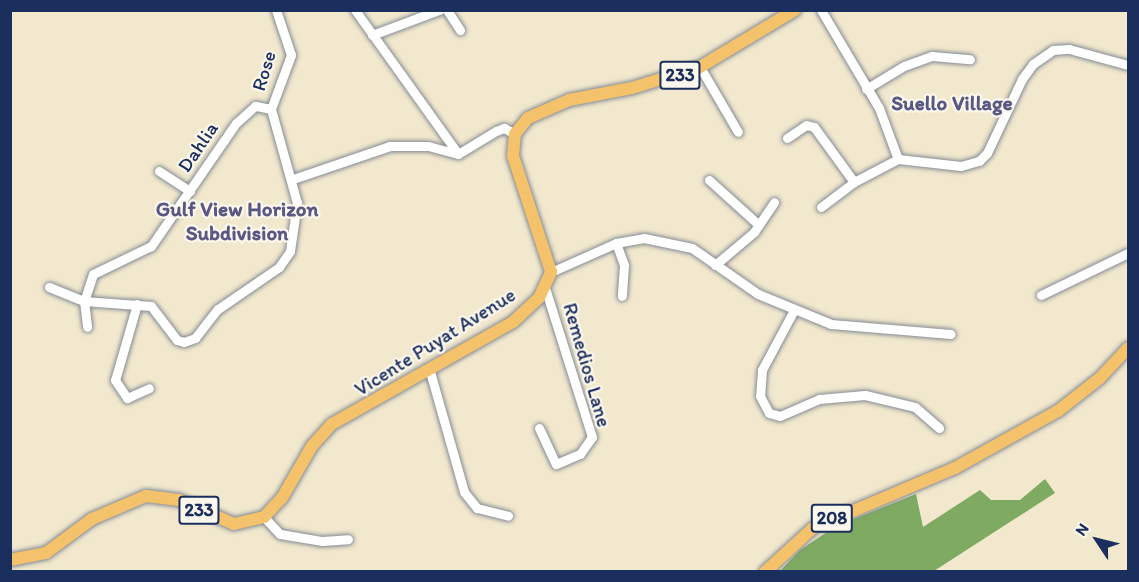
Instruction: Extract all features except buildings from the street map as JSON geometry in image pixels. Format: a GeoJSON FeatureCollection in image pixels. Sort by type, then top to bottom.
{"type":"FeatureCollection","features":[{"type":"Feature","properties":{"kind":"main road","name":"233"},"geometry":{"type":"LineString","coordinates":[[515,134],[528,118],[552,106],[700,67],[795,10]]}},
{"type":"Feature","properties":{"kind":"main road"},"geometry":{"type":"LineString","coordinates":[[515,134],[512,146],[516,170],[551,272]]}},
{"type":"Feature","properties":{"kind":"main road","name":"Vicente Puyat Avenue"},"geometry":{"type":"LineString","coordinates":[[264,517],[282,498],[312,446],[326,430],[429,368],[513,322],[545,288],[551,272]]}},
{"type":"Feature","properties":{"kind":"main road","name":"208"},"geometry":{"type":"LineString","coordinates":[[765,572],[813,528],[955,468],[1058,411],[1100,378],[1128,348]]}},
{"type":"Feature","properties":{"kind":"main road","name":"233"},"geometry":{"type":"LineString","coordinates":[[10,560],[46,553],[92,519],[146,496],[179,500],[234,524],[264,517]]}},
{"type":"Feature","properties":{"kind":"street","name":"Rose"},"geometry":{"type":"LineString","coordinates":[[271,109],[291,55],[276,10]]}},
{"type":"Feature","properties":{"kind":"street"},"geometry":{"type":"LineString","coordinates":[[355,10],[458,154]]}},
{"type":"Feature","properties":{"kind":"street"},"geometry":{"type":"LineString","coordinates":[[372,35],[439,10]]}},
{"type":"Feature","properties":{"kind":"street"},"geometry":{"type":"LineString","coordinates":[[447,10],[460,30]]}},
{"type":"Feature","properties":{"kind":"street"},"geometry":{"type":"LineString","coordinates":[[821,10],[879,108],[898,159]]}},
{"type":"Feature","properties":{"kind":"street"},"geometry":{"type":"LineString","coordinates":[[820,207],[854,182],[898,159],[962,166],[979,161],[987,153],[1022,79],[1033,64],[1053,50],[1070,49],[1128,65]]}},
{"type":"Feature","properties":{"kind":"street"},"geometry":{"type":"LineString","coordinates":[[866,89],[904,66],[932,56],[969,59]]}},
{"type":"Feature","properties":{"kind":"street"},"geometry":{"type":"LineString","coordinates":[[700,67],[738,132]]}},
{"type":"Feature","properties":{"kind":"street","name":"Dahlia"},"geometry":{"type":"LineString","coordinates":[[87,327],[84,301],[93,274],[151,246],[245,113],[260,105],[271,109]]}},
{"type":"Feature","properties":{"kind":"street"},"geometry":{"type":"LineString","coordinates":[[49,287],[84,301],[137,304],[156,309],[172,336],[181,342],[189,341],[218,309],[285,260],[296,223],[293,179],[271,109]]}},
{"type":"Feature","properties":{"kind":"street"},"geometry":{"type":"LineString","coordinates":[[787,138],[811,125],[854,182]]}},
{"type":"Feature","properties":{"kind":"street"},"geometry":{"type":"LineString","coordinates":[[293,179],[390,146],[428,146],[458,154],[496,130],[504,128],[515,134]]}},
{"type":"Feature","properties":{"kind":"street"},"geometry":{"type":"LineString","coordinates":[[159,171],[190,191]]}},
{"type":"Feature","properties":{"kind":"street"},"geometry":{"type":"LineString","coordinates":[[709,180],[759,225]]}},
{"type":"Feature","properties":{"kind":"street"},"geometry":{"type":"LineString","coordinates":[[715,265],[759,225],[774,202]]}},
{"type":"Feature","properties":{"kind":"street"},"geometry":{"type":"LineString","coordinates":[[551,272],[616,243],[644,238],[692,248],[745,285],[794,310],[831,324],[951,334]]}},
{"type":"Feature","properties":{"kind":"street"},"geometry":{"type":"LineString","coordinates":[[616,243],[624,265],[622,296]]}},
{"type":"Feature","properties":{"kind":"street"},"geometry":{"type":"LineString","coordinates":[[1041,296],[1128,253]]}},
{"type":"Feature","properties":{"kind":"street","name":"Remedios Lane"},"geometry":{"type":"LineString","coordinates":[[539,429],[556,464],[580,454],[592,436],[545,288]]}},
{"type":"Feature","properties":{"kind":"street"},"geometry":{"type":"LineString","coordinates":[[137,304],[115,380],[127,398],[149,388]]}},
{"type":"Feature","properties":{"kind":"street"},"geometry":{"type":"LineString","coordinates":[[794,310],[762,370],[760,396],[769,412],[780,416],[819,399],[865,395],[915,407],[939,428]]}},
{"type":"Feature","properties":{"kind":"street"},"geometry":{"type":"LineString","coordinates":[[429,368],[464,492],[477,508],[508,516]]}},
{"type":"Feature","properties":{"kind":"street"},"geometry":{"type":"LineString","coordinates":[[264,517],[280,534],[322,541],[348,539]]}},
{"type":"Feature","properties":{"kind":"green space"},"geometry":{"type":"Polygon","coordinates":[[[1045,479],[1055,493],[934,571],[780,571],[800,550],[836,526],[916,494],[923,527],[980,490],[991,500],[1020,500],[1045,479]]]}},
{"type":"Feature","properties":{"kind":"district","name":"Suello Village"},"geometry":{"type":"Point","coordinates":[952,103]}},
{"type":"Feature","properties":{"kind":"district","name":"Gulf View Horizon Subdivision"},"geometry":{"type":"Point","coordinates":[237,221]}}]}
